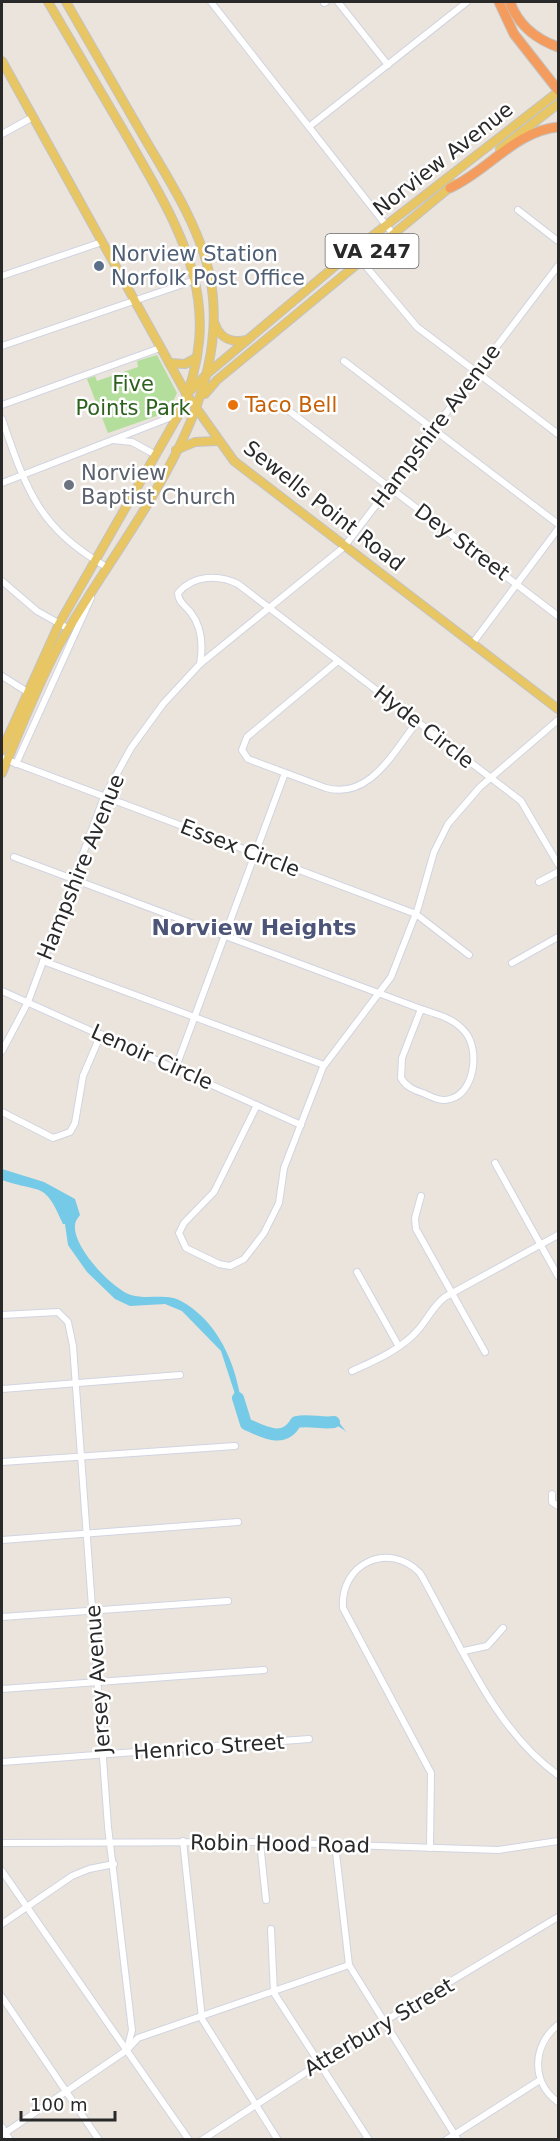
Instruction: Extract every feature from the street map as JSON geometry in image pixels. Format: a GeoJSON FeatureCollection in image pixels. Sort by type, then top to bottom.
{"type":"FeatureCollection","features":[{"type":"Feature","properties":{"kind":"highway"},"geometry":{"type":"LineString","coordinates":[[499,2],[514,34],[558,91]]}},
{"type":"Feature","properties":{"kind":"highway"},"geometry":{"type":"LineString","coordinates":[[510,2],[526,28],[544,41],[558,47]]}},
{"type":"Feature","properties":{"kind":"highway"},"geometry":{"type":"LineString","coordinates":[[450,188],[469,180],[527,136],[558,127]]}},
{"type":"Feature","properties":{"kind":"main road"},"geometry":{"type":"LineString","coordinates":[[48,2],[175,221],[186,245],[195,280],[199,319],[196,358],[187,395]]}},
{"type":"Feature","properties":{"kind":"main road"},"geometry":{"type":"LineString","coordinates":[[67,2],[188,213],[208,269],[214,321],[208,373],[197,410]]}},
{"type":"Feature","properties":{"kind":"main road","name":"Sewells Point Road"},"geometry":{"type":"LineString","coordinates":[[2,61],[160,348],[217,441],[246,472],[558,709]]}},
{"type":"Feature","properties":{"kind":"main road","name":"Norview Avenue"},"geometry":{"type":"LineString","coordinates":[[187,395],[208,373],[353,251],[558,91]]}},
{"type":"Feature","properties":{"kind":"main road","name":"Norview Avenue"},"geometry":{"type":"LineString","coordinates":[[197,410],[217,380],[393,234],[558,104]]}},
{"type":"Feature","properties":{"kind":"main road"},"geometry":{"type":"LineString","coordinates":[[175,221],[188,213]]}},
{"type":"Feature","properties":{"kind":"main road"},"geometry":{"type":"LineString","coordinates":[[214,321],[224,337],[236,341],[248,340]]}},
{"type":"Feature","properties":{"kind":"main road"},"geometry":{"type":"LineString","coordinates":[[169,363],[185,364],[196,358]]}},
{"type":"Feature","properties":{"kind":"main road","name":"VA 247"},"geometry":{"type":"LineString","coordinates":[[2,773],[4,759],[59,624],[179,414],[187,395]]}},
{"type":"Feature","properties":{"kind":"main road","name":"VA 247"},"geometry":{"type":"LineString","coordinates":[[2,750],[31,694],[108,568],[197,410]]}},
{"type":"Feature","properties":{"kind":"main road"},"geometry":{"type":"LineString","coordinates":[[176,450],[195,442],[217,441]]}},
{"type":"Feature","properties":{"kind":"street"},"geometry":{"type":"LineString","coordinates":[[54,12],[67,2]]}},
{"type":"Feature","properties":{"kind":"street"},"geometry":{"type":"LineString","coordinates":[[211,2],[393,234]]}},
{"type":"Feature","properties":{"kind":"street"},"geometry":{"type":"LineString","coordinates":[[338,2],[388,65]]}},
{"type":"Feature","properties":{"kind":"street"},"geometry":{"type":"LineString","coordinates":[[310,126],[467,2]]}},
{"type":"Feature","properties":{"kind":"street"},"geometry":{"type":"LineString","coordinates":[[2,134],[33,117]]}},
{"type":"Feature","properties":{"kind":"street"},"geometry":{"type":"LineString","coordinates":[[518,210],[558,241]]}},
{"type":"Feature","properties":{"kind":"street"},"geometry":{"type":"LineString","coordinates":[[2,276],[102,242]]}},
{"type":"Feature","properties":{"kind":"street"},"geometry":{"type":"LineString","coordinates":[[353,251],[407,317],[558,434]]}},
{"type":"Feature","properties":{"kind":"street","name":"Hampshire Avenue"},"geometry":{"type":"LineString","coordinates":[[2,1051],[28,1002],[104,797],[131,748],[163,704],[200,664],[345,547],[558,266]]}},
{"type":"Feature","properties":{"kind":"street"},"geometry":{"type":"LineString","coordinates":[[2,346],[195,280]]}},
{"type":"Feature","properties":{"kind":"street"},"geometry":{"type":"LineString","coordinates":[[2,405],[160,348]]}},
{"type":"Feature","properties":{"kind":"street"},"geometry":{"type":"LineString","coordinates":[[344,361],[558,526],[472,644]]}},
{"type":"Feature","properties":{"kind":"street","name":"Dey Street"},"geometry":{"type":"LineString","coordinates":[[280,404],[558,616]]}},
{"type":"Feature","properties":{"kind":"street"},"geometry":{"type":"LineString","coordinates":[[2,483],[179,414]]}},
{"type":"Feature","properties":{"kind":"street"},"geometry":{"type":"LineString","coordinates":[[2,419],[34,501],[55,530],[77,549],[108,568]]}},
{"type":"Feature","properties":{"kind":"street"},"geometry":{"type":"LineString","coordinates":[[113,440],[132,442],[156,455]]}},
{"type":"Feature","properties":{"kind":"street","name":"Hyde Circle"},"geometry":{"type":"LineString","coordinates":[[200,664],[199,628],[191,613],[179,599],[180,590],[195,581],[219,578],[238,584],[526,806],[558,864]]}},
{"type":"Feature","properties":{"kind":"street"},"geometry":{"type":"LineString","coordinates":[[2,581],[22,600],[69,629]]}},
{"type":"Feature","properties":{"kind":"street"},"geometry":{"type":"LineString","coordinates":[[16,764],[97,585]]}},
{"type":"Feature","properties":{"kind":"street"},"geometry":{"type":"LineString","coordinates":[[338,661],[244,741],[242,750],[248,759],[331,789],[354,788],[375,774],[418,721]]}},
{"type":"Feature","properties":{"kind":"street"},"geometry":{"type":"LineString","coordinates":[[2,676],[31,694]]}},
{"type":"Feature","properties":{"kind":"street"},"geometry":{"type":"LineString","coordinates":[[257,1105],[214,1192],[184,1223],[179,1233],[186,1248],[219,1264],[230,1266],[240,1263],[271,1222],[279,1203],[284,1168],[324,1065],[338,1044],[381,993],[398,962],[440,838],[457,810],[490,778],[558,720]]}},
{"type":"Feature","properties":{"kind":"street","name":"Essex Circle"},"geometry":{"type":"LineString","coordinates":[[4,759],[416,914],[469,955]]}},
{"type":"Feature","properties":{"kind":"street"},"geometry":{"type":"LineString","coordinates":[[176,1067],[285,773]]}},
{"type":"Feature","properties":{"kind":"street"},"geometry":{"type":"LineString","coordinates":[[14,857],[381,993],[421,1009],[460,1026],[472,1046],[474,1059],[470,1076],[462,1092],[452,1099],[441,1100],[412,1089],[401,1078],[402,1058],[421,1009]]}},
{"type":"Feature","properties":{"kind":"street"},"geometry":{"type":"LineString","coordinates":[[539,882],[558,872]]}},
{"type":"Feature","properties":{"kind":"street"},"geometry":{"type":"LineString","coordinates":[[512,963],[558,937]]}},
{"type":"Feature","properties":{"kind":"street"},"geometry":{"type":"LineString","coordinates":[[43,961],[324,1065]]}},
{"type":"Feature","properties":{"kind":"street","name":"Lenoir Circle"},"geometry":{"type":"LineString","coordinates":[[2,991],[176,1067],[301,1125]]}},
{"type":"Feature","properties":{"kind":"street"},"geometry":{"type":"LineString","coordinates":[[2,1112],[48,1136],[59,1138],[70,1132],[75,1123],[83,1076],[101,1034]]}},
{"type":"Feature","properties":{"kind":"street"},"geometry":{"type":"LineString","coordinates":[[495,1163],[558,1276]]}},
{"type":"Feature","properties":{"kind":"street"},"geometry":{"type":"LineString","coordinates":[[421,1196],[415,1218],[416,1229],[485,1352]]}},
{"type":"Feature","properties":{"kind":"street"},"geometry":{"type":"LineString","coordinates":[[352,1371],[398,1345],[418,1330],[432,1308],[452,1294],[558,1235]]}},
{"type":"Feature","properties":{"kind":"street"},"geometry":{"type":"LineString","coordinates":[[357,1272],[398,1345]]}},
{"type":"Feature","properties":{"kind":"street","name":"Jersey Avenue"},"geometry":{"type":"LineString","coordinates":[[2,1315],[58,1312],[68,1322],[82,1455],[103,1755],[132,2030],[127,2050]]}},
{"type":"Feature","properties":{"kind":"street"},"geometry":{"type":"LineString","coordinates":[[2,1389],[180,1375]]}},
{"type":"Feature","properties":{"kind":"street"},"geometry":{"type":"LineString","coordinates":[[2,1462],[235,1446]]}},
{"type":"Feature","properties":{"kind":"street"},"geometry":{"type":"LineString","coordinates":[[552,1494],[552,1502],[558,1506]]}},
{"type":"Feature","properties":{"kind":"street"},"geometry":{"type":"LineString","coordinates":[[2,1540],[238,1522]]}},
{"type":"Feature","properties":{"kind":"street"},"geometry":{"type":"LineString","coordinates":[[429,1848],[431,1773],[345,1614],[343,1593],[348,1580],[361,1566],[377,1558],[393,1557],[408,1563],[420,1573],[509,1730],[533,1756],[558,1775]]}},
{"type":"Feature","properties":{"kind":"street"},"geometry":{"type":"LineString","coordinates":[[2,1617],[228,1601]]}},
{"type":"Feature","properties":{"kind":"street"},"geometry":{"type":"LineString","coordinates":[[464,1651],[487,1646],[503,1628]]}},
{"type":"Feature","properties":{"kind":"street"},"geometry":{"type":"LineString","coordinates":[[2,1689],[264,1671]]}},
{"type":"Feature","properties":{"kind":"street","name":"Henrico Street"},"geometry":{"type":"LineString","coordinates":[[2,1762],[309,1739]]}},
{"type":"Feature","properties":{"kind":"street"},"geometry":{"type":"LineString","coordinates":[[183,1841],[201,2016],[278,2139]]}},
{"type":"Feature","properties":{"kind":"street","name":"Robin Hood Road"},"geometry":{"type":"LineString","coordinates":[[2,1843],[260,1842],[503,1850],[558,1841]]}},
{"type":"Feature","properties":{"kind":"street"},"geometry":{"type":"LineString","coordinates":[[260,1842],[266,1900]]}},
{"type":"Feature","properties":{"kind":"street"},"geometry":{"type":"LineString","coordinates":[[335,1844],[349,1965],[456,2137]]}},
{"type":"Feature","properties":{"kind":"street"},"geometry":{"type":"LineString","coordinates":[[2,1924],[72,1876],[89,1869],[114,1864]]}},
{"type":"Feature","properties":{"kind":"street"},"geometry":{"type":"LineString","coordinates":[[2,1871],[189,2139]]}},
{"type":"Feature","properties":{"kind":"street","name":"Atterbury Street"},"geometry":{"type":"LineString","coordinates":[[202,2139],[383,2022],[558,1917]]}},
{"type":"Feature","properties":{"kind":"street"},"geometry":{"type":"LineString","coordinates":[[271,1929],[273,1991],[369,2139]]}},
{"type":"Feature","properties":{"kind":"street"},"geometry":{"type":"LineString","coordinates":[[10,2139],[3,2132],[66,2092],[146,2035],[349,1965]]}},
{"type":"Feature","properties":{"kind":"street"},"geometry":{"type":"LineString","coordinates":[[2,1997],[99,2139]]}},
{"type":"Feature","properties":{"kind":"street"},"geometry":{"type":"LineString","coordinates":[[558,2025],[546,2036],[540,2048],[540,2080],[545,2090],[558,2102]]}},
{"type":"Feature","properties":{"kind":"street"},"geometry":{"type":"LineString","coordinates":[[446,2139],[456,2137],[540,2080]]}},
{"type":"Feature","properties":{"kind":"green space","name":"Five Points Park"},"geometry":{"type":"Polygon","coordinates":[[[157,355],[177,393],[168,412],[108,433],[87,379],[95,376],[97,381],[138,367],[137,361],[157,355]]]}},
{"type":"Feature","properties":{"kind":"water"},"geometry":{"type":"Polygon","coordinates":[[[2,1169],[44,1182],[75,1199],[80,1215],[75,1226],[80,1245],[95,1266],[114,1285],[131,1295],[163,1297],[181,1301],[203,1318],[220,1339],[232,1364],[244,1414],[251,1429],[289,1434],[295,1431],[298,1420],[308,1417],[338,1421],[347,1433],[338,1426],[319,1421],[301,1423],[293,1435],[289,1436],[252,1431],[241,1426],[234,1391],[221,1351],[182,1311],[165,1304],[130,1306],[115,1299],[87,1272],[68,1245],[65,1224],[46,1194],[34,1188],[2,1180],[2,1169]]]}},
{"type":"Feature","properties":{"kind":"waterway"},"geometry":{"type":"LineString","coordinates":[[238,1398],[246,1424],[267,1433],[286,1433],[296,1422],[334,1422]]}},
{"type":"Feature","properties":{"kind":"place","name":"Norview Station Norfolk Post Office"},"geometry":{"type":"Point","coordinates":[99,266]}},
{"type":"Feature","properties":{"kind":"place","name":"Taco Bell"},"geometry":{"type":"Point","coordinates":[233,405]}},
{"type":"Feature","properties":{"kind":"place","name":"Norview Baptist Church"},"geometry":{"type":"Point","coordinates":[69,485]}},
{"type":"Feature","properties":{"kind":"district","name":"Norview Heights"},"geometry":{"type":"Point","coordinates":[254,927]}}]}
